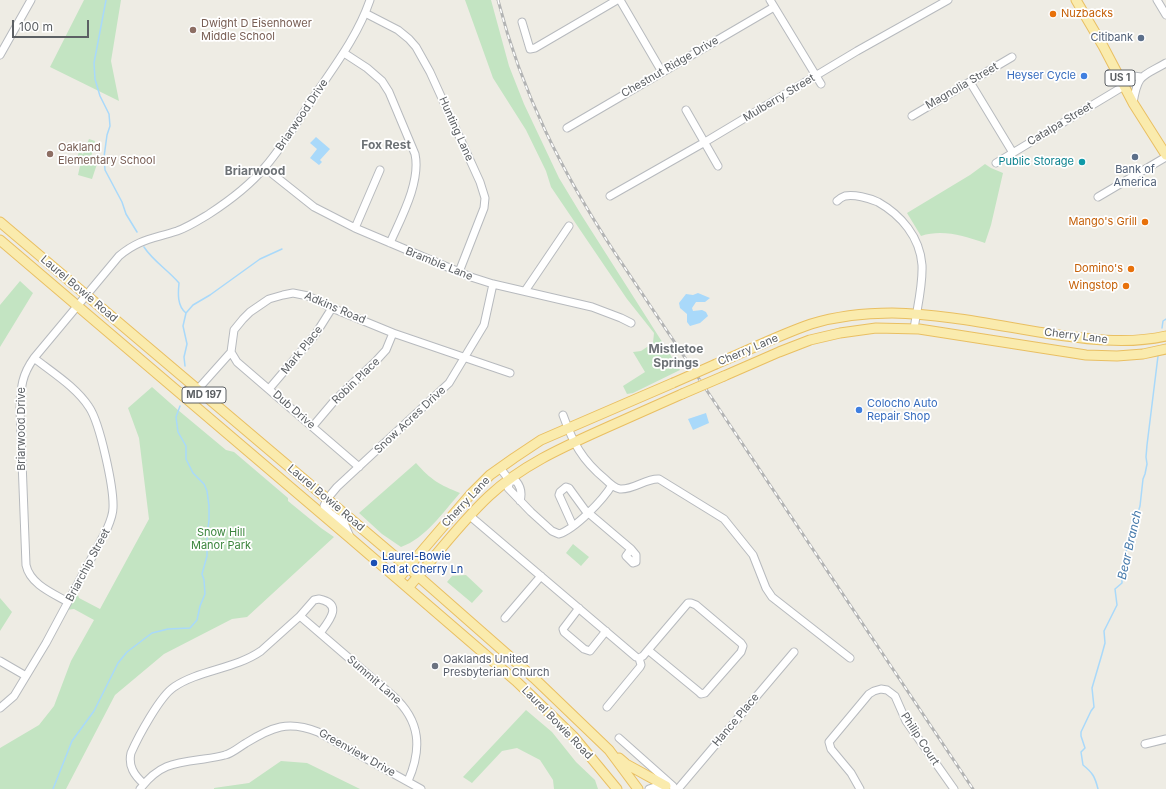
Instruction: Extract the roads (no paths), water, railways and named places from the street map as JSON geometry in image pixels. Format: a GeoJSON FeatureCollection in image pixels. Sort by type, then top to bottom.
{"type":"FeatureCollection","features":[{"type":"Feature","properties":{"kind":"main road","name":"US 1"},"geometry":{"type":"LineString","coordinates":[[1078,1],[1133,103],[1166,156]]}},
{"type":"Feature","properties":{"kind":"main road","name":"Laurel Bowie Road"},"geometry":{"type":"LineString","coordinates":[[0,222],[418,576],[534,678],[609,750],[638,789]]}},
{"type":"Feature","properties":{"kind":"main road","name":"Laurel Bowie Road"},"geometry":{"type":"LineString","coordinates":[[0,240],[398,579],[530,694],[578,742],[617,789]]}},
{"type":"Feature","properties":{"kind":"main road","name":"Cherry Lane"},"geometry":{"type":"LineString","coordinates":[[398,579],[480,484],[532,445],[673,382],[801,328],[841,317],[891,313],[937,316],[1084,339],[1115,341],[1138,340],[1166,336]]}},
{"type":"Feature","properties":{"kind":"main road","name":"Cherry Lane"},"geometry":{"type":"LineString","coordinates":[[408,588],[489,496],[541,459],[574,442],[791,347],[823,337],[864,329],[894,328],[914,329],[1086,355],[1118,356],[1143,354],[1166,349]]}},
{"type":"Feature","properties":{"kind":"main road"},"geometry":{"type":"LineString","coordinates":[[609,750],[626,764],[670,788]]}},
{"type":"Feature","properties":{"kind":"street"},"geometry":{"type":"LineString","coordinates":[[0,55],[32,0]]}},
{"type":"Feature","properties":{"kind":"street","name":"Briarwood Drive"},"geometry":{"type":"LineString","coordinates":[[68,602],[36,582],[28,572],[26,565],[21,450],[21,391],[25,373],[34,358],[108,268],[126,250],[141,241],[177,231],[190,225],[212,212],[244,188],[265,168],[344,54],[370,0]]}},
{"type":"Feature","properties":{"kind":"street"},"geometry":{"type":"LineString","coordinates":[[522,22],[530,49],[535,48],[619,0],[662,72]]}},
{"type":"Feature","properties":{"kind":"street"},"geometry":{"type":"LineString","coordinates":[[770,0],[821,84]]}},
{"type":"Feature","properties":{"kind":"street","name":"Mulberry Street"},"geometry":{"type":"LineString","coordinates":[[610,196],[948,0]]}},
{"type":"Feature","properties":{"kind":"street"},"geometry":{"type":"LineString","coordinates":[[1157,0],[1166,15]]}},
{"type":"Feature","properties":{"kind":"street","name":"Chestnut Ridge Drive"},"geometry":{"type":"LineString","coordinates":[[567,128],[774,7]]}},
{"type":"Feature","properties":{"kind":"street","name":"Hunting Lane"},"geometry":{"type":"LineString","coordinates":[[365,13],[403,34],[410,40],[424,60],[480,182],[485,198],[484,208],[459,272]]}},
{"type":"Feature","properties":{"kind":"street"},"geometry":{"type":"LineString","coordinates":[[344,54],[367,68],[382,81],[389,92],[415,154],[417,165],[415,178],[390,243]]}},
{"type":"Feature","properties":{"kind":"street","name":"Magnolia Street"},"geometry":{"type":"LineString","coordinates":[[912,116],[1012,57]]}},
{"type":"Feature","properties":{"kind":"street"},"geometry":{"type":"LineString","coordinates":[[1118,74],[1141,77],[1166,63]]}},
{"type":"Feature","properties":{"kind":"street"},"geometry":{"type":"LineString","coordinates":[[1133,103],[1136,86],[1141,77]]}},
{"type":"Feature","properties":{"kind":"street"},"geometry":{"type":"LineString","coordinates":[[970,82],[1013,153]]}},
{"type":"Feature","properties":{"kind":"street","name":"Catalpa Street"},"geometry":{"type":"LineString","coordinates":[[996,163],[1124,86]]}},
{"type":"Feature","properties":{"kind":"street"},"geometry":{"type":"LineString","coordinates":[[686,110],[718,166]]}},
{"type":"Feature","properties":{"kind":"street"},"geometry":{"type":"LineString","coordinates":[[1098,197],[1166,156]]}},
{"type":"Feature","properties":{"kind":"street","name":"Bramble Lane"},"geometry":{"type":"LineString","coordinates":[[265,168],[314,207],[355,228],[390,243],[459,272],[493,284],[592,307],[631,323]]}},
{"type":"Feature","properties":{"kind":"street"},"geometry":{"type":"LineString","coordinates":[[355,228],[380,170]]}},
{"type":"Feature","properties":{"kind":"street"},"geometry":{"type":"LineString","coordinates":[[837,201],[845,196],[867,198],[893,212],[907,226],[918,247],[922,261],[921,281],[914,329]]}},
{"type":"Feature","properties":{"kind":"street"},"geometry":{"type":"LineString","coordinates":[[525,291],[569,226]]}},
{"type":"Feature","properties":{"kind":"street","name":"Snow Acres Drive"},"geometry":{"type":"LineString","coordinates":[[327,499],[337,487],[447,386],[466,357],[486,321],[493,284]]}},
{"type":"Feature","properties":{"kind":"street","name":"Adkins Road"},"geometry":{"type":"LineString","coordinates":[[230,352],[234,330],[250,312],[269,299],[298,293],[393,333],[466,357],[510,374]]}},
{"type":"Feature","properties":{"kind":"street","name":"Mark Place"},"geometry":{"type":"LineString","coordinates":[[269,389],[315,335],[332,308]]}},
{"type":"Feature","properties":{"kind":"street","name":"Robin Place"},"geometry":{"type":"LineString","coordinates":[[313,426],[335,400],[386,350],[393,333]]}},
{"type":"Feature","properties":{"kind":"street"},"geometry":{"type":"LineString","coordinates":[[176,390],[190,394],[198,389],[230,352]]}},
{"type":"Feature","properties":{"kind":"street","name":"Dub Drive"},"geometry":{"type":"LineString","coordinates":[[230,352],[237,362],[359,467]]}},
{"type":"Feature","properties":{"kind":"street","name":"Briarchip Street"},"geometry":{"type":"LineString","coordinates":[[0,708],[14,696],[68,602],[110,522],[113,507],[112,491],[103,448],[97,422],[92,412],[80,396],[34,358]]}},
{"type":"Feature","properties":{"kind":"street"},"geometry":{"type":"LineString","coordinates":[[563,415],[574,442],[590,465],[612,485],[622,489],[653,479],[659,479],[720,516],[753,555],[766,588],[772,597],[850,658]]}},
{"type":"Feature","properties":{"kind":"street"},"geometry":{"type":"LineString","coordinates":[[500,468],[510,480],[519,485],[521,497],[520,501],[554,533],[561,533],[573,526],[604,498],[612,485]]}},
{"type":"Feature","properties":{"kind":"street"},"geometry":{"type":"LineString","coordinates":[[573,526],[558,495],[566,487],[572,490],[583,508],[588,513],[631,549]]}},
{"type":"Feature","properties":{"kind":"street"},"geometry":{"type":"LineString","coordinates":[[327,499],[324,506],[330,513],[344,523],[350,538]]}},
{"type":"Feature","properties":{"kind":"street"},"geometry":{"type":"LineString","coordinates":[[470,516],[639,658],[641,665],[640,667],[607,707]]}},
{"type":"Feature","properties":{"kind":"street"},"geometry":{"type":"LineString","coordinates":[[505,618],[541,576]]}},
{"type":"Feature","properties":{"kind":"street"},"geometry":{"type":"LineString","coordinates":[[142,786],[134,774],[130,763],[130,756],[135,744],[167,693],[176,685],[236,664],[254,656],[300,616],[310,604],[317,599],[321,599],[329,604],[332,608],[333,615],[320,633]]}},
{"type":"Feature","properties":{"kind":"street"},"geometry":{"type":"LineString","coordinates":[[639,658],[643,656],[648,650],[686,605],[691,603],[696,605],[743,646],[740,652],[708,691],[702,694],[648,650]]}},
{"type":"Feature","properties":{"kind":"street"},"geometry":{"type":"LineString","coordinates":[[579,608],[563,629],[564,632],[584,649],[590,650],[606,631]]}},
{"type":"Feature","properties":{"kind":"street","name":"Summit Lane"},"geometry":{"type":"LineString","coordinates":[[300,616],[405,708],[413,726],[417,745],[416,761],[408,781]]}},
{"type":"Feature","properties":{"kind":"street","name":"Hance Place"},"geometry":{"type":"LineString","coordinates":[[678,789],[794,652]]}},
{"type":"Feature","properties":{"kind":"street"},"geometry":{"type":"LineString","coordinates":[[0,662],[26,676]]}},
{"type":"Feature","properties":{"kind":"street","name":"Philip Court"},"geometry":{"type":"LineString","coordinates":[[860,789],[851,773],[831,749],[829,744],[832,738],[869,694],[877,690],[887,690],[896,698],[906,721],[954,789]]}},
{"type":"Feature","properties":{"kind":"street","name":"Greenview Drive"},"geometry":{"type":"LineString","coordinates":[[142,786],[157,771],[169,765],[225,755],[269,730],[302,726],[318,732],[421,789]]}},
{"type":"Feature","properties":{"kind":"street"},"geometry":{"type":"LineString","coordinates":[[619,738],[673,786],[670,788],[658,786],[649,789]]}},
{"type":"Feature","properties":{"kind":"street"},"geometry":{"type":"LineString","coordinates":[[1145,744],[1166,739]]}},
{"type":"Feature","properties":{"kind":"water"},"geometry":{"type":"Polygon","coordinates":[[[316,137],[330,149],[320,160],[322,162],[319,165],[310,158],[317,149],[310,143],[316,137]]]}},
{"type":"Feature","properties":{"kind":"water"},"geometry":{"type":"Polygon","coordinates":[[[698,293],[710,298],[705,302],[696,302],[692,308],[693,311],[702,310],[706,312],[708,316],[700,323],[690,326],[687,322],[687,314],[680,308],[679,303],[686,294],[693,295],[698,293]]]}},
{"type":"Feature","properties":{"kind":"water"},"geometry":{"type":"Polygon","coordinates":[[[706,413],[709,423],[693,430],[688,419],[706,413]]]}},
{"type":"Feature","properties":{"kind":"waterway"},"geometry":{"type":"LineString","coordinates":[[106,0],[94,63],[95,79],[100,96],[109,114],[110,126],[107,135],[104,157],[105,170],[122,202],[126,214],[137,232]]}},
{"type":"Feature","properties":{"kind":"waterway"},"geometry":{"type":"LineString","coordinates":[[144,247],[152,257],[179,283],[178,295],[181,307],[186,313],[183,326],[187,344],[184,357],[185,366]]}},
{"type":"Feature","properties":{"kind":"waterway"},"geometry":{"type":"LineString","coordinates":[[186,313],[193,305],[210,295],[260,259],[282,249]]}},
{"type":"Feature","properties":{"kind":"waterway","name":"Bear Branch"},"geometry":{"type":"LineString","coordinates":[[1162,328],[1163,321],[1166,319]]}},
{"type":"Feature","properties":{"kind":"waterway","name":"Bear Branch"},"geometry":{"type":"LineString","coordinates":[[1098,789],[1093,776],[1083,765],[1081,752],[1085,748],[1081,732],[1094,707],[1092,688],[1105,643],[1104,631],[1117,605],[1115,589],[1122,583],[1122,570],[1125,555],[1140,506],[1143,479],[1147,464],[1147,445],[1158,356]]}},
{"type":"Feature","properties":{"kind":"waterway"},"geometry":{"type":"LineString","coordinates":[[53,789],[72,741],[94,711],[118,663],[127,652],[152,633],[168,629],[190,628],[197,620],[200,606],[205,594],[202,574],[207,556],[209,506],[207,491],[204,484],[193,473],[186,459],[186,446],[178,432],[176,417],[180,406]]}},
{"type":"Feature","properties":{"kind":"railway"},"geometry":{"type":"LineString","coordinates":[[498,0],[519,68],[532,100],[561,162],[596,223],[973,789]]}},
{"type":"Feature","properties":{"kind":"place","name":"Nuzbacks"},"geometry":{"type":"Point","coordinates":[1053,14]}},
{"type":"Feature","properties":{"kind":"place","name":"Dwight D Eisenhower Middle School"},"geometry":{"type":"Point","coordinates":[193,30]}},
{"type":"Feature","properties":{"kind":"place","name":"Citibank"},"geometry":{"type":"Point","coordinates":[1141,38]}},
{"type":"Feature","properties":{"kind":"place","name":"Heyser Cycle"},"geometry":{"type":"Point","coordinates":[1084,76]}},
{"type":"Feature","properties":{"kind":"place","name":"Oakland Elementary School"},"geometry":{"type":"Point","coordinates":[50,154]}},
{"type":"Feature","properties":{"kind":"place","name":"Bank of America"},"geometry":{"type":"Point","coordinates":[1135,157]}},
{"type":"Feature","properties":{"kind":"place","name":"Public Storage"},"geometry":{"type":"Point","coordinates":[1082,162]}},
{"type":"Feature","properties":{"kind":"place","name":"Mango's Grill"},"geometry":{"type":"Point","coordinates":[1145,222]}},
{"type":"Feature","properties":{"kind":"place","name":"Domino's"},"geometry":{"type":"Point","coordinates":[1131,269]}},
{"type":"Feature","properties":{"kind":"place","name":"Wingstop"},"geometry":{"type":"Point","coordinates":[1126,286]}},
{"type":"Feature","properties":{"kind":"place","name":"Colocho Auto Repair Shop"},"geometry":{"type":"Point","coordinates":[859,410]}},
{"type":"Feature","properties":{"kind":"place","name":"Laurel-Bowie Rd at Cherry Ln"},"geometry":{"type":"Point","coordinates":[374,563]}},
{"type":"Feature","properties":{"kind":"place","name":"Oaklands United Presbyterian Church"},"geometry":{"type":"Point","coordinates":[435,666]}},
{"type":"Feature","properties":{"kind":"district","name":"Fox Rest"},"geometry":{"type":"Point","coordinates":[386,145]}},
{"type":"Feature","properties":{"kind":"district","name":"Briarwood"},"geometry":{"type":"Point","coordinates":[255,171]}},
{"type":"Feature","properties":{"kind":"district","name":"Mistletoe Springs"},"geometry":{"type":"Point","coordinates":[676,356]}},
{"type":"Feature","properties":{"kind":"park label","name":"Snow Hill Manor Park"},"geometry":{"type":"Point","coordinates":[221,539]}}]}
